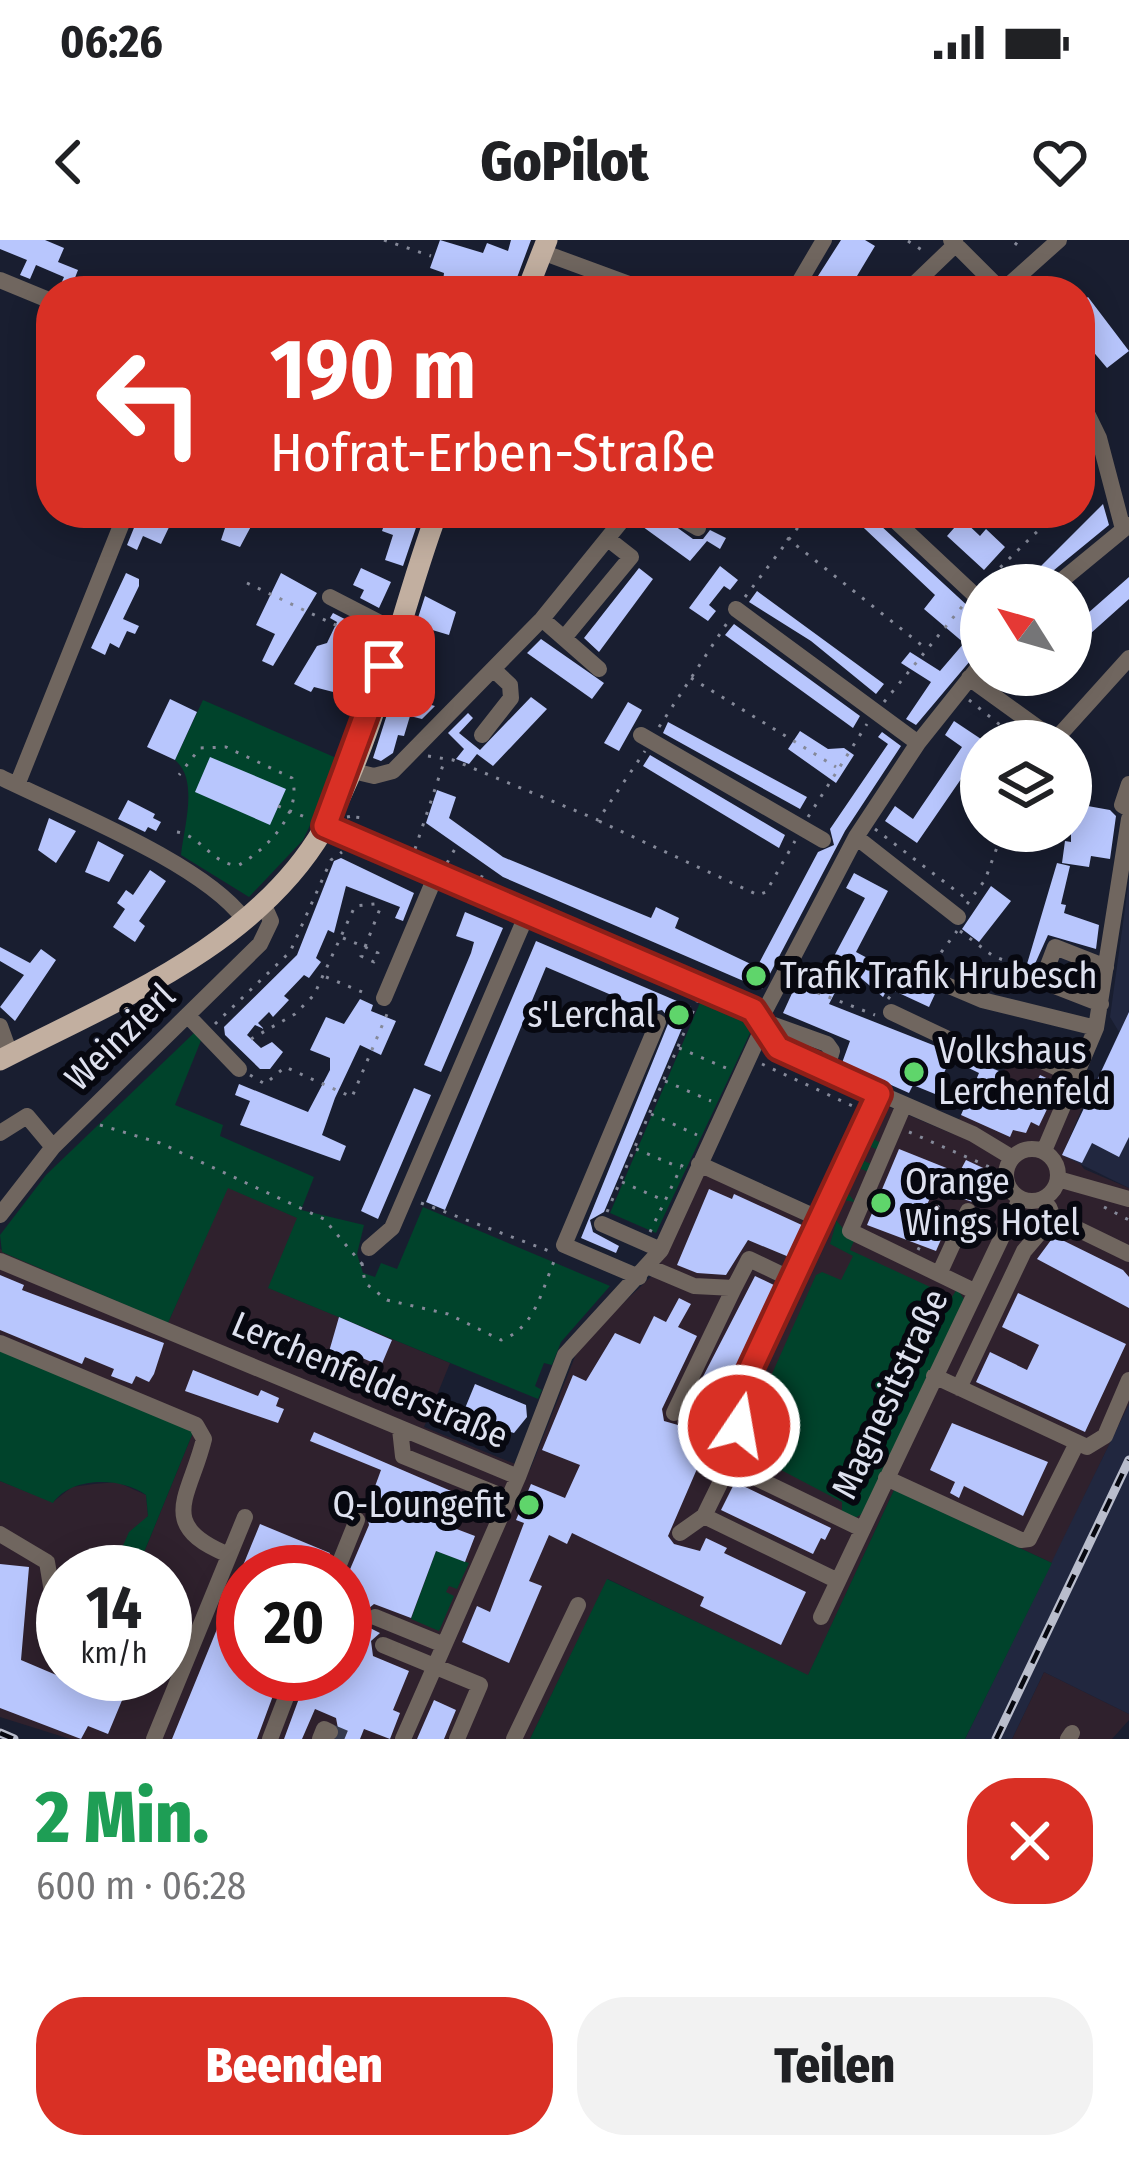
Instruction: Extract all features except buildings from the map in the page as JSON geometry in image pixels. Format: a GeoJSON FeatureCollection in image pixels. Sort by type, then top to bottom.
{"type":"FeatureCollection","features":[{"type":"Feature","properties":{"kind":"main road"},"geometry":{"type":"LineString","coordinates":[[533,276],[544,246]]}},
{"type":"Feature","properties":{"kind":"main road"},"geometry":{"type":"LineString","coordinates":[[5,1057],[161,976],[262,903],[349,770],[388,632],[431,528]]}},
{"type":"Feature","properties":{"kind":"street"},"geometry":{"type":"LineString","coordinates":[[813,275],[824,240]]}},
{"type":"Feature","properties":{"kind":"street"},"geometry":{"type":"LineString","coordinates":[[1019,276],[1059,240]]}},
{"type":"Feature","properties":{"kind":"street"},"geometry":{"type":"LineString","coordinates":[[921,276],[954,242],[987,276]]}},
{"type":"Feature","properties":{"kind":"street"},"geometry":{"type":"LineString","coordinates":[[544,246],[613,276]]}},
{"type":"Feature","properties":{"kind":"street"},"geometry":{"type":"LineString","coordinates":[[0,280],[36,295]]}},
{"type":"Feature","properties":{"kind":"street"},"geometry":{"type":"LineString","coordinates":[[1081,564],[1126,527],[1095,430]]}},
{"type":"Feature","properties":{"kind":"street"},"geometry":{"type":"LineString","coordinates":[[119,528],[8,781],[173,866],[228,901],[244,919]]}},
{"type":"Feature","properties":{"kind":"street"},"geometry":{"type":"LineString","coordinates":[[349,770],[383,776],[413,751],[542,619],[616,528]]}},
{"type":"Feature","properties":{"kind":"street"},"geometry":{"type":"LineString","coordinates":[[905,528],[960,575]]}},
{"type":"Feature","properties":{"kind":"street"},"geometry":{"type":"LineString","coordinates":[[564,638],[631,557],[608,539]]}},
{"type":"Feature","properties":{"kind":"street"},"geometry":{"type":"LineString","coordinates":[[331,597],[388,632]]}},
{"type":"Feature","properties":{"kind":"street"},"geometry":{"type":"LineString","coordinates":[[736,609],[918,743]]}},
{"type":"Feature","properties":{"kind":"street"},"geometry":{"type":"LineString","coordinates":[[542,619],[599,669]]}},
{"type":"Feature","properties":{"kind":"street"},"geometry":{"type":"LineString","coordinates":[[994,696],[1055,740],[1129,658]]}},
{"type":"Feature","properties":{"kind":"street"},"geometry":{"type":"LineString","coordinates":[[482,734],[511,698],[510,685],[493,669]]}},
{"type":"Feature","properties":{"kind":"street"},"geometry":{"type":"LineString","coordinates":[[518,1478],[565,1355],[661,1250],[690,1166],[846,840],[960,689]]}},
{"type":"Feature","properties":{"kind":"street"},"geometry":{"type":"LineString","coordinates":[[646,738],[802,827],[846,840],[962,916]]}},
{"type":"Feature","properties":{"kind":"street"},"geometry":{"type":"LineString","coordinates":[[1129,784],[1122,805],[1129,809]]}},
{"type":"Feature","properties":{"kind":"street"},"geometry":{"type":"LineString","coordinates":[[1044,1151],[1096,1028],[1129,819]]}},
{"type":"Feature","properties":{"kind":"street"},"geometry":{"type":"LineString","coordinates":[[316,822],[753,1010],[778,1048],[1011,1157],[1032,1148],[1044,1151],[1058,1167],[1058,1179],[1046,1198]]}},
{"type":"Feature","properties":{"kind":"street"},"geometry":{"type":"LineString","coordinates":[[384,1000],[402,947],[440,873]]}},
{"type":"Feature","properties":{"kind":"street","name":"Weinzierl"},"geometry":{"type":"LineString","coordinates":[[0,1215],[53,1147],[189,1018],[268,931],[271,921],[262,903]]}},
{"type":"Feature","properties":{"kind":"street"},"geometry":{"type":"LineString","coordinates":[[366,1256],[392,1228],[527,914]]}},
{"type":"Feature","properties":{"kind":"street"},"geometry":{"type":"LineString","coordinates":[[1101,1004],[1042,981],[1055,947],[1106,968]]}},
{"type":"Feature","properties":{"kind":"street"},"geometry":{"type":"LineString","coordinates":[[916,972],[982,1000],[1096,1028]]}},
{"type":"Feature","properties":{"kind":"street"},"geometry":{"type":"LineString","coordinates":[[891,1012],[964,1047],[1014,1048],[1077,1077]]}},
{"type":"Feature","properties":{"kind":"street"},"geometry":{"type":"LineString","coordinates":[[189,1018],[239,1069]]}},
{"type":"Feature","properties":{"kind":"street"},"geometry":{"type":"LineString","coordinates":[[658,1022],[561,1248],[694,1286],[734,1288]]}},
{"type":"Feature","properties":{"kind":"street"},"geometry":{"type":"LineString","coordinates":[[0,1026],[5,1057]]}},
{"type":"Feature","properties":{"kind":"street"},"geometry":{"type":"LineString","coordinates":[[680,1532],[704,1516],[729,1465],[740,1391],[879,1094]]}},
{"type":"Feature","properties":{"kind":"street"},"geometry":{"type":"LineString","coordinates":[[904,1105],[849,1224],[855,1235],[974,1291]]}},
{"type":"Feature","properties":{"kind":"street"},"geometry":{"type":"LineString","coordinates":[[0,1133],[27,1116],[53,1147]]}},
{"type":"Feature","properties":{"kind":"street"},"geometry":{"type":"LineString","coordinates":[[1011,1157],[1006,1180],[1020,1199],[1046,1198]]}},
{"type":"Feature","properties":{"kind":"street"},"geometry":{"type":"LineString","coordinates":[[690,1166],[822,1220]]}},
{"type":"Feature","properties":{"kind":"street"},"geometry":{"type":"LineString","coordinates":[[1058,1179],[1129,1199]]}},
{"type":"Feature","properties":{"kind":"street"},"geometry":{"type":"LineString","coordinates":[[1046,1198],[1054,1217],[1129,1254]]}},
{"type":"Feature","properties":{"kind":"street","name":"Magnesitstraße"},"geometry":{"type":"LineString","coordinates":[[821,1617],[1020,1199]]}},
{"type":"Feature","properties":{"kind":"street"},"geometry":{"type":"LineString","coordinates":[[939,1274],[968,1211]]}},
{"type":"Feature","properties":{"kind":"street"},"geometry":{"type":"LineString","coordinates":[[959,1388],[1024,1251],[1054,1217]]}},
{"type":"Feature","properties":{"kind":"street"},"geometry":{"type":"LineString","coordinates":[[602,1224],[661,1250]]}},
{"type":"Feature","properties":{"kind":"street"},"geometry":{"type":"LineString","coordinates":[[674,1413],[749,1258],[794,1280]]}},
{"type":"Feature","properties":{"kind":"street","name":"Lerchenfelderstraße"},"geometry":{"type":"LineString","coordinates":[[0,1261],[518,1478],[403,1739]]}},
{"type":"Feature","properties":{"kind":"street"},"geometry":{"type":"LineString","coordinates":[[0,1343],[196,1425],[204,1438],[182,1498],[184,1523],[195,1541],[216,1549]]}},
{"type":"Feature","properties":{"kind":"street"},"geometry":{"type":"LineString","coordinates":[[934,1376],[1077,1443],[1098,1444],[1129,1380]]}},
{"type":"Feature","properties":{"kind":"street"},"geometry":{"type":"LineString","coordinates":[[400,1429],[403,1456],[509,1499]]}},
{"type":"Feature","properties":{"kind":"street"},"geometry":{"type":"LineString","coordinates":[[886,1478],[1021,1540],[1029,1539],[1077,1443]]}},
{"type":"Feature","properties":{"kind":"street"},"geometry":{"type":"LineString","coordinates":[[729,1465],[862,1529]]}},
{"type":"Feature","properties":{"kind":"street"},"geometry":{"type":"LineString","coordinates":[[234,1545],[245,1516]]}},
{"type":"Feature","properties":{"kind":"street"},"geometry":{"type":"LineString","coordinates":[[704,1516],[838,1581]]}},
{"type":"Feature","properties":{"kind":"street"},"geometry":{"type":"LineString","coordinates":[[347,1545],[357,1520]]}},
{"type":"Feature","properties":{"kind":"street"},"geometry":{"type":"LineString","coordinates":[[0,1534],[36,1555]]}},
{"type":"Feature","properties":{"kind":"street"},"geometry":{"type":"LineString","coordinates":[[154,1739],[216,1589]]}},
{"type":"Feature","properties":{"kind":"street"},"geometry":{"type":"LineString","coordinates":[[514,1739],[578,1605]]}},
{"type":"Feature","properties":{"kind":"street"},"geometry":{"type":"LineString","coordinates":[[375,1617],[444,1645]]}},
{"type":"Feature","properties":{"kind":"street"},"geometry":{"type":"LineString","coordinates":[[383,1645],[480,1685],[458,1739]]}},
{"type":"Feature","properties":{"kind":"street"},"geometry":{"type":"LineString","coordinates":[[270,1739],[285,1701]]}},
{"type":"Feature","properties":{"kind":"path"},"geometry":{"type":"LineString","coordinates":[[384,240],[431,256]]}},
{"type":"Feature","properties":{"kind":"path"},"geometry":{"type":"LineString","coordinates":[[598,820],[646,738],[796,528]]}},
{"type":"Feature","properties":{"kind":"path"},"geometry":{"type":"LineString","coordinates":[[1006,564],[1041,528]]}},
{"type":"Feature","properties":{"kind":"path"},"geometry":{"type":"LineString","coordinates":[[787,538],[925,648]]}},
{"type":"Feature","properties":{"kind":"path"},"geometry":{"type":"LineString","coordinates":[[247,583],[367,640],[388,632]]}},
{"type":"Feature","properties":{"kind":"path"},"geometry":{"type":"LineString","coordinates":[[413,751],[598,820],[758,895],[766,892],[876,712],[960,611]]}},
{"type":"Feature","properties":{"kind":"path"},"geometry":{"type":"LineString","coordinates":[[690,677],[838,768]]}},
{"type":"Feature","properties":{"kind":"path"},"geometry":{"type":"LineString","coordinates":[[984,696],[1003,720]]}},
{"type":"Feature","properties":{"kind":"path"},"geometry":{"type":"LineString","coordinates":[[176,832],[193,837],[224,863],[239,865],[270,843],[295,794],[292,778],[226,747],[200,748],[179,776]]}},
{"type":"Feature","properties":{"kind":"path"},"geometry":{"type":"LineString","coordinates":[[412,857],[444,759]]}},
{"type":"Feature","properties":{"kind":"path"},"geometry":{"type":"LineString","coordinates":[[278,806],[316,822]]}},
{"type":"Feature","properties":{"kind":"path"},"geometry":{"type":"LineString","coordinates":[[846,840],[962,916],[993,956],[1044,976]]}},
{"type":"Feature","properties":{"kind":"path"},"geometry":{"type":"LineString","coordinates":[[206,1034],[290,952],[331,860],[352,847]]}},
{"type":"Feature","properties":{"kind":"path"},"geometry":{"type":"LineString","coordinates":[[440,873],[456,847]]}},
{"type":"Feature","properties":{"kind":"path"},"geometry":{"type":"LineString","coordinates":[[782,977],[869,1016],[916,972],[934,962],[985,880],[996,852]]}},
{"type":"Feature","properties":{"kind":"path"},"geometry":{"type":"LineString","coordinates":[[251,1039],[295,1014],[325,976],[341,937],[355,906],[383,902],[364,947],[341,937]]}},
{"type":"Feature","properties":{"kind":"path"},"geometry":{"type":"LineString","coordinates":[[239,1069],[265,1084],[285,1067],[352,1097],[384,1000],[325,976]]}},
{"type":"Feature","properties":{"kind":"path"},"geometry":{"type":"LineString","coordinates":[[602,1224],[702,989]]}},
{"type":"Feature","properties":{"kind":"path"},"geometry":{"type":"LineString","coordinates":[[677,1047],[728,1069]]}},
{"type":"Feature","properties":{"kind":"path"},"geometry":{"type":"LineString","coordinates":[[664,1080],[713,1101]]}},
{"type":"Feature","properties":{"kind":"path"},"geometry":{"type":"LineString","coordinates":[[650,1113],[697,1136]]}},
{"type":"Feature","properties":{"kind":"path"},"geometry":{"type":"LineString","coordinates":[[98,1124],[160,1143],[324,1219],[366,1256],[365,1283],[386,1300],[448,1314],[501,1340],[522,1329],[561,1248],[414,1200]]}},
{"type":"Feature","properties":{"kind":"path"},"geometry":{"type":"LineString","coordinates":[[635,1148],[690,1166]]}},
{"type":"Feature","properties":{"kind":"path"},"geometry":{"type":"LineString","coordinates":[[982,1164],[987,1157]]}},
{"type":"Feature","properties":{"kind":"path"},"geometry":{"type":"LineString","coordinates":[[620,1181],[665,1201]]}},
{"type":"Feature","properties":{"kind":"path"},"geometry":{"type":"LineString","coordinates":[[913,1262],[940,1202]]}},
{"type":"Feature","properties":{"kind":"shaded area"},"geometry":{"type":"Polygon","coordinates":[[[1129,880],[1129,1188],[1062,1155],[1119,1032],[1110,1017],[1129,880]]]}},
{"type":"Feature","properties":{"kind":"shaded area"},"geometry":{"type":"Polygon","coordinates":[[[1013,1051],[1091,1087],[1067,1144],[1084,1169],[1129,1188],[1129,1404],[1052,1563],[894,1490],[808,1676],[608,1579],[530,1739],[70,1739],[0,1717],[0,1481],[53,1502],[72,1487],[117,1482],[146,1495],[148,1516],[129,1545],[36,1545],[36,1701],[192,1701],[192,1545],[147,1545],[194,1430],[0,1350],[0,1249],[168,1323],[227,1187],[298,1218],[269,1288],[450,1363],[424,1427],[530,1470],[580,1344],[655,1273],[708,1160],[818,1210],[870,1099],[953,1134],[979,1073],[999,1082],[1013,1051]]]}},
{"type":"Feature","properties":{"kind":"shaded area"},"geometry":{"type":"Polygon","coordinates":[[[1129,1404],[1129,1714],[1044,1672],[1012,1739],[965,1739],[1129,1404]]]}},
{"type":"Feature","properties":{"kind":"shaded area"},"geometry":{"type":"Polygon","coordinates":[[[1044,1672],[1129,1714],[1129,1720],[1112,1739],[1012,1739],[1044,1672]]]}},
{"type":"Feature","properties":{"kind":"green space"},"geometry":{"type":"Polygon","coordinates":[[[203,700],[341,760],[303,840],[249,897],[181,855],[188,791],[175,760],[203,700]]]}},
{"type":"Feature","properties":{"kind":"green space"},"geometry":{"type":"Polygon","coordinates":[[[702,998],[747,1017],[751,1031],[656,1233],[610,1213],[702,998]]]}},
{"type":"Feature","properties":{"kind":"green space"},"geometry":{"type":"Polygon","coordinates":[[[195,1032],[202,1038],[175,1105],[223,1125],[220,1136],[314,1177],[301,1210],[364,1225],[357,1254],[363,1273],[375,1277],[381,1263],[397,1269],[423,1207],[610,1286],[561,1342],[552,1365],[544,1363],[535,1386],[542,1390],[538,1399],[268,1288],[297,1218],[228,1188],[168,1323],[2,1252],[0,1235],[46,1175],[195,1032]]]}},
{"type":"Feature","properties":{"kind":"green space"},"geometry":{"type":"Polygon","coordinates":[[[876,1119],[880,1121],[873,1139],[881,1143],[878,1150],[869,1146],[862,1160],[871,1164],[868,1172],[859,1168],[847,1192],[855,1202],[843,1200],[835,1219],[854,1241],[850,1250],[952,1297],[957,1289],[964,1299],[865,1512],[855,1518],[842,1514],[842,1502],[739,1448],[816,1275],[822,1272],[841,1280],[853,1256],[830,1244],[836,1223],[829,1217],[876,1119]]]}},
{"type":"Feature","properties":{"kind":"green space"},"geometry":{"type":"Polygon","coordinates":[[[0,1350],[194,1430],[147,1545],[123,1545],[129,1532],[148,1516],[146,1495],[136,1489],[84,1484],[53,1503],[0,1481],[0,1350]]]}},
{"type":"Feature","properties":{"kind":"green space"},"geometry":{"type":"Polygon","coordinates":[[[894,1490],[1052,1563],[965,1739],[530,1739],[607,1579],[808,1675],[894,1490]]]}},
{"type":"Feature","properties":{"kind":"green space"},"geometry":{"type":"Polygon","coordinates":[[[436,1551],[469,1563],[457,1589],[449,1586],[446,1592],[454,1596],[439,1631],[411,1619],[436,1551]]]}},
{"type":"Feature","properties":{"kind":"tunnel"},"geometry":{"type":"LineString","coordinates":[[330,1732],[347,1739]]}},
{"type":"Feature","properties":{"kind":"railway"},"geometry":{"type":"LineString","coordinates":[[996,1739],[1129,1460]]}},
{"type":"Feature","properties":{"kind":"railway"},"geometry":{"type":"LineString","coordinates":[[0,1733],[14,1739]]}},
{"type":"Feature","properties":{"kind":"place","name":"Trafik Trafik Hrubesch"},"geometry":{"type":"Point","coordinates":[756,976]}},
{"type":"Feature","properties":{"kind":"place","name":"s'Lerchal"},"geometry":{"type":"Point","coordinates":[679,1015]}},
{"type":"Feature","properties":{"kind":"place","name":"Volkshaus Lerchenfeld"},"geometry":{"type":"Point","coordinates":[914,1072]}},
{"type":"Feature","properties":{"kind":"place","name":"Orange Wings Hotel"},"geometry":{"type":"Point","coordinates":[881,1203]}},
{"type":"Feature","properties":{"kind":"place","name":"Q-Loungefit"},"geometry":{"type":"Point","coordinates":[529,1505]}},
{"type":"Feature","properties":{"kind":"route"},"geometry":{"type":"LineString","coordinates":[[384,666],[325,826],[753,1010],[778,1048],[879,1094],[740,1391],[739,1426]]}}]}
